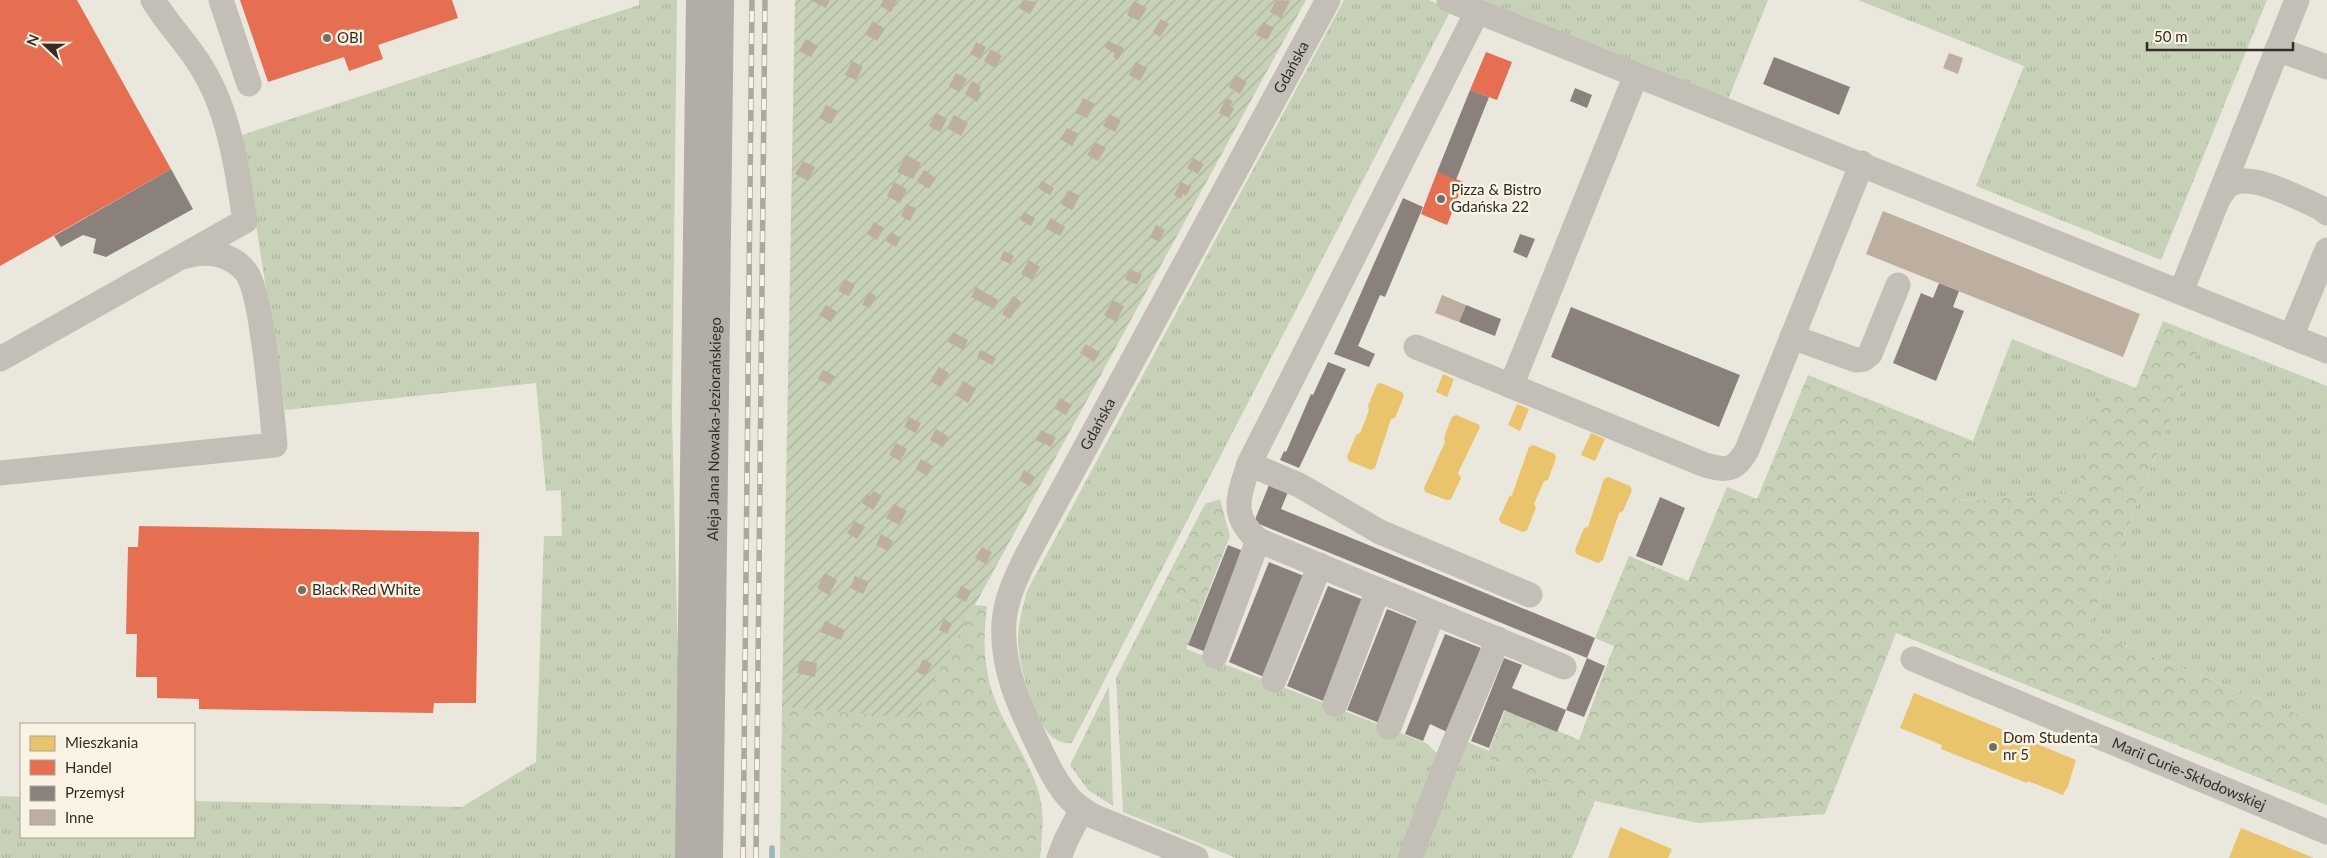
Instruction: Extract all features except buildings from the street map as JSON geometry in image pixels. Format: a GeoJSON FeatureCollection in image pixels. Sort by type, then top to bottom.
{"type":"FeatureCollection","features":[{"type":"Feature","properties":{"kind":"main road","name":"Aleja Jana Nowaka-Jeziorańskiego"},"geometry":{"type":"LineString","coordinates":[[689,858],[700,0]]}},
{"type":"Feature","properties":{"kind":"main road","name":"Aleja Jana Nowaka-Jeziorańskiego"},"geometry":{"type":"LineString","coordinates":[[709,858],[720,0]]}},
{"type":"Feature","properties":{"kind":"street"},"geometry":{"type":"LineString","coordinates":[[0,359],[245,221],[233,153],[214,90],[191,51],[153,0]]}},
{"type":"Feature","properties":{"kind":"street"},"geometry":{"type":"LineString","coordinates":[[221,0],[249,84]]}},
{"type":"Feature","properties":{"kind":"street","name":"Gdańska"},"geometry":{"type":"LineString","coordinates":[[1196,858],[1111,824],[1082,809],[1068,797],[1057,781],[1018,704],[1005,656],[1004,620],[1007,602],[1014,581],[1026,557],[1328,0]]}},
{"type":"Feature","properties":{"kind":"street"},"geometry":{"type":"LineString","coordinates":[[1449,0],[1862,163],[2327,352]]}},
{"type":"Feature","properties":{"kind":"street"},"geometry":{"type":"LineString","coordinates":[[2181,292],[2297,0]]}},
{"type":"Feature","properties":{"kind":"street"},"geometry":{"type":"LineString","coordinates":[[1477,12],[1249,464],[1240,493],[1239,511],[1246,529],[1258,540],[1564,667]]}},
{"type":"Feature","properties":{"kind":"street"},"geometry":{"type":"LineString","coordinates":[[2278,49],[2327,67]]}},
{"type":"Feature","properties":{"kind":"street"},"geometry":{"type":"LineString","coordinates":[[1511,386],[1636,74]]}},
{"type":"Feature","properties":{"kind":"street"},"geometry":{"type":"LineString","coordinates":[[1416,347],[1705,465],[1719,469],[1732,468],[1741,461],[1747,450],[1862,163]]}},
{"type":"Feature","properties":{"kind":"street"},"geometry":{"type":"LineString","coordinates":[[2219,197],[2229,185],[2241,181],[2257,182],[2320,207],[2327,213]]}},
{"type":"Feature","properties":{"kind":"street"},"geometry":{"type":"LineString","coordinates":[[2290,336],[2327,250]]}},
{"type":"Feature","properties":{"kind":"street"},"geometry":{"type":"LineString","coordinates":[[0,473],[274,445],[270,395],[255,290],[247,272],[232,259],[218,254],[200,253],[181,258]]}},
{"type":"Feature","properties":{"kind":"street"},"geometry":{"type":"LineString","coordinates":[[1792,337],[1856,360],[1864,359],[1870,354],[1898,285]]}},
{"type":"Feature","properties":{"kind":"street"},"geometry":{"type":"LineString","coordinates":[[1249,464],[1299,485],[1380,532],[1530,595]]}},
{"type":"Feature","properties":{"kind":"street"},"geometry":{"type":"LineString","coordinates":[[1215,656],[1258,540]]}},
{"type":"Feature","properties":{"kind":"street"},"geometry":{"type":"LineString","coordinates":[[1274,680],[1320,565]]}},
{"type":"Feature","properties":{"kind":"street"},"geometry":{"type":"LineString","coordinates":[[1334,704],[1378,590]]}},
{"type":"Feature","properties":{"kind":"street"},"geometry":{"type":"LineString","coordinates":[[1389,727],[1433,613]]}},
{"type":"Feature","properties":{"kind":"street"},"geometry":{"type":"LineString","coordinates":[[1410,858],[1450,753],[1498,639]]}},
{"type":"Feature","properties":{"kind":"street","name":"Marii Curie-Skłodowskiej"},"geometry":{"type":"LineString","coordinates":[[1913,659],[2327,832]]}},
{"type":"Feature","properties":{"kind":"street"},"geometry":{"type":"LineString","coordinates":[[1060,858],[1066,840],[1082,809]]}},
{"type":"Feature","properties":{"kind":"green space"},"geometry":{"type":"Polygon","coordinates":[[[639,0],[677,0],[672,416],[678,655],[679,858],[0,858],[0,796],[20,797],[20,838],[195,838],[195,801],[462,807],[536,762],[544,536],[562,536],[561,490],[546,491],[536,383],[285,410],[242,135],[639,5],[639,0]]]}},
{"type":"Feature","properties":{"kind":"green space"},"geometry":{"type":"Polygon","coordinates":[[[795,0],[1306,0],[913,718],[782,707],[795,0]]]}},
{"type":"Feature","properties":{"kind":"green space"},"geometry":{"type":"Polygon","coordinates":[[[1344,0],[1429,0],[1451,10],[1072,743],[1061,742],[1051,736],[1041,722],[1031,699],[1020,661],[1018,633],[1027,591],[1344,0]]]}},
{"type":"Feature","properties":{"kind":"green space"},"geometry":{"type":"Polygon","coordinates":[[[1467,0],[1768,0],[1727,102],[1467,0]]]}},
{"type":"Feature","properties":{"kind":"green space"},"geometry":{"type":"Polygon","coordinates":[[[1858,0],[2267,0],[2161,260],[1976,186],[2024,66],[1858,0]]]}},
{"type":"Feature","properties":{"kind":"green space"},"geometry":{"type":"Polygon","coordinates":[[[2163,321],[2203,337],[2087,630],[2327,726],[2327,805],[1896,633],[1825,814],[1698,823],[1595,801],[1486,758],[1506,708],[1579,740],[1614,646],[1595,638],[1629,556],[1688,581],[1727,487],[1757,499],[1808,375],[1973,441],[1956,501],[2078,493],[2091,399],[2136,388],[2163,321]]]}},
{"type":"Feature","properties":{"kind":"green space"},"geometry":{"type":"Polygon","coordinates":[[[2203,337],[2327,386],[2327,726],[2087,630],[2203,337]]]}},
{"type":"Feature","properties":{"kind":"green space"},"geometry":{"type":"Polygon","coordinates":[[[2012,339],[2136,388],[2091,399],[2079,493],[1955,501],[1973,441],[2012,339]]]}},
{"type":"Feature","properties":{"kind":"green space"},"geometry":{"type":"Polygon","coordinates":[[[1220,499],[1230,536],[1202,607],[1161,589],[1205,504],[1220,499]]]}},
{"type":"Feature","properties":{"kind":"green space"},"geometry":{"type":"Polygon","coordinates":[[[1161,589],[1202,607],[1186,649],[1426,743],[1439,755],[1404,858],[1236,858],[1123,812],[1116,678],[1161,589]]]}},
{"type":"Feature","properties":{"kind":"green space"},"geometry":{"type":"Polygon","coordinates":[[[975,605],[987,606],[985,652],[990,686],[999,709],[1035,780],[1039,793],[1042,818],[1040,858],[780,858],[782,707],[913,717],[975,605]]]}},
{"type":"Feature","properties":{"kind":"green space"},"geometry":{"type":"Polygon","coordinates":[[[1109,686],[1113,806],[1088,790],[1070,765],[1109,686]]]}},
{"type":"Feature","properties":{"kind":"green space"},"geometry":{"type":"Polygon","coordinates":[[[1465,741],[1489,751],[1486,758],[1595,801],[1572,858],[1417,858],[1465,741]]]}},
{"type":"Feature","properties":{"kind":"waterway"},"geometry":{"type":"LineString","coordinates":[[772,848],[772,858]]}},
{"type":"Feature","properties":{"kind":"railway"},"geometry":{"type":"LineString","coordinates":[[743,858],[752,0]]}},
{"type":"Feature","properties":{"kind":"railway"},"geometry":{"type":"LineString","coordinates":[[756,858],[765,0]]}},
{"type":"Feature","properties":{"kind":"place","name":"OBI"},"geometry":{"type":"Point","coordinates":[327,38]}},
{"type":"Feature","properties":{"kind":"place","name":"Pizza & Bistro Gdańska 22"},"geometry":{"type":"Point","coordinates":[1441,199]}},
{"type":"Feature","properties":{"kind":"place","name":"Black Red White"},"geometry":{"type":"Point","coordinates":[302,590]}},
{"type":"Feature","properties":{"kind":"place","name":"Dom Studenta nr 5"},"geometry":{"type":"Point","coordinates":[1993,747]}}]}
